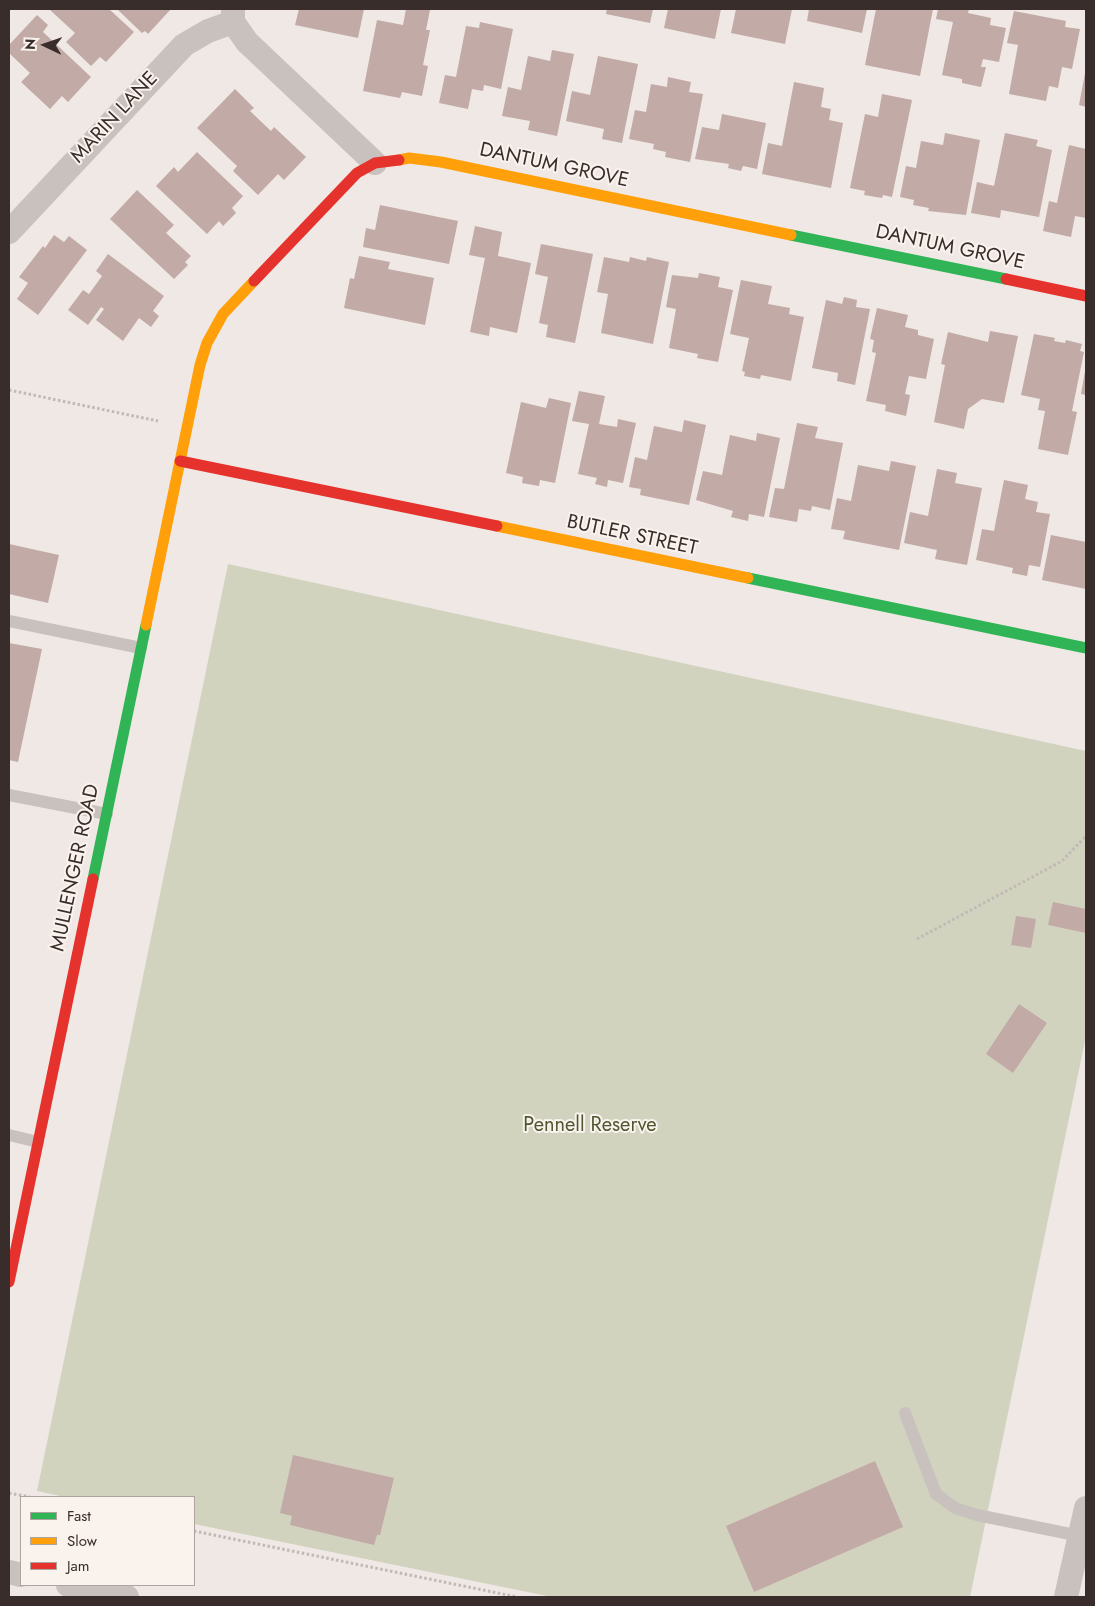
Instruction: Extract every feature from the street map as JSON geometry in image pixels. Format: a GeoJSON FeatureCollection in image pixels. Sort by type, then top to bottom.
{"type":"FeatureCollection","features":[{"type":"Feature","properties":{"kind":"street"},"geometry":{"type":"LineString","coordinates":[[233,15],[248,42],[375,162]]}},
{"type":"Feature","properties":{"kind":"street","name":"MARIN LANE"},"geometry":{"type":"LineString","coordinates":[[9,232],[184,45],[233,15]]}},
{"type":"Feature","properties":{"kind":"street","name":"DANTUM GROVE"},"geometry":{"type":"LineString","coordinates":[[180,462],[207,343],[224,314],[357,173],[375,162],[409,158],[440,162],[1086,296]]}},
{"type":"Feature","properties":{"kind":"street","name":"MULLENGER ROAD"},"geometry":{"type":"LineString","coordinates":[[9,1282],[180,462]]}},
{"type":"Feature","properties":{"kind":"street","name":"BUTLER STREET"},"geometry":{"type":"LineString","coordinates":[[180,462],[1083,648]]}},
{"type":"Feature","properties":{"kind":"street"},"geometry":{"type":"LineString","coordinates":[[1066,1597],[1086,1508]]}},
{"type":"Feature","properties":{"kind":"street"},"geometry":{"type":"LineString","coordinates":[[73,1586],[128,1597]]}},
{"type":"Feature","properties":{"kind":"lane"},"geometry":{"type":"LineString","coordinates":[[9,621],[141,648]]}},
{"type":"Feature","properties":{"kind":"lane"},"geometry":{"type":"LineString","coordinates":[[9,795],[106,814]]}},
{"type":"Feature","properties":{"kind":"lane"},"geometry":{"type":"LineString","coordinates":[[9,1135],[38,1142]]}},
{"type":"Feature","properties":{"kind":"lane"},"geometry":{"type":"LineString","coordinates":[[905,1413],[936,1494],[955,1508],[977,1515],[1080,1536]]}},
{"type":"Feature","properties":{"kind":"path"},"geometry":{"type":"LineString","coordinates":[[9,390],[187,427]]}},
{"type":"Feature","properties":{"kind":"path"},"geometry":{"type":"LineString","coordinates":[[917,938],[1062,861],[1086,836]]}},
{"type":"Feature","properties":{"kind":"path"},"geometry":{"type":"LineString","coordinates":[[9,1493],[25,1496]]}},
{"type":"Feature","properties":{"kind":"path"},"geometry":{"type":"LineString","coordinates":[[195,1531],[517,1597]]}},
{"type":"Feature","properties":{"kind":"green space","name":"Pennell Reserve"},"geometry":{"type":"Polygon","coordinates":[[[228,564],[1086,751],[1086,1036],[970,1597],[552,1597],[195,1524],[195,1496],[60,1496],[37,1491],[228,564]]]}},
{"type":"Feature","properties":{"kind":"building"},"geometry":{"type":"Polygon","coordinates":[[[49,9],[109,9],[134,32],[106,62],[100,57],[91,66],[66,42],[75,33],[49,9]]]}},
{"type":"Feature","properties":{"kind":"building"},"geometry":{"type":"Polygon","coordinates":[[[117,9],[171,9],[148,34],[145,31],[142,33],[117,9]]]}},
{"type":"Feature","properties":{"kind":"building"},"geometry":{"type":"Polygon","coordinates":[[[299,9],[364,9],[358,38],[295,25],[299,9]]]}},
{"type":"Feature","properties":{"kind":"building"},"geometry":{"type":"Polygon","coordinates":[[[406,9],[430,10],[426,30],[430,30],[423,65],[428,66],[422,96],[402,92],[400,98],[363,91],[377,20],[403,25],[406,9]]]}},
{"type":"Feature","properties":{"kind":"building"},"geometry":{"type":"Polygon","coordinates":[[[607,9],[653,9],[650,23],[606,14],[607,9]]]}},
{"type":"Feature","properties":{"kind":"building"},"geometry":{"type":"Polygon","coordinates":[[[668,9],[721,9],[715,39],[664,28],[668,9]]]}},
{"type":"Feature","properties":{"kind":"building"},"geometry":{"type":"Polygon","coordinates":[[[736,9],[792,9],[785,44],[731,33],[736,9]]]}},
{"type":"Feature","properties":{"kind":"building"},"geometry":{"type":"Polygon","coordinates":[[[809,9],[867,9],[862,33],[807,21],[809,9]]]}},
{"type":"Feature","properties":{"kind":"building"},"geometry":{"type":"Polygon","coordinates":[[[876,9],[933,9],[920,76],[865,65],[876,9]]]}},
{"type":"Feature","properties":{"kind":"building"},"geometry":{"type":"Polygon","coordinates":[[[938,9],[969,9],[968,13],[991,18],[990,25],[1006,28],[999,62],[983,59],[981,67],[986,67],[981,87],[962,83],[962,79],[942,75],[953,22],[936,19],[938,9]]]}},
{"type":"Feature","properties":{"kind":"building"},"geometry":{"type":"Polygon","coordinates":[[[1014,11],[1066,21],[1065,27],[1080,29],[1072,69],[1062,67],[1058,88],[1049,86],[1046,101],[1009,94],[1018,45],[1007,43],[1014,11]]]}},
{"type":"Feature","properties":{"kind":"building"},"geometry":{"type":"Polygon","coordinates":[[[37,15],[48,25],[43,32],[91,77],[68,102],[62,96],[50,109],[21,82],[30,73],[9,53],[9,45],[37,15]]]}},
{"type":"Feature","properties":{"kind":"building"},"geometry":{"type":"Polygon","coordinates":[[[480,22],[513,29],[501,89],[484,85],[483,91],[472,89],[468,109],[439,103],[445,75],[456,77],[466,26],[479,28],[480,22]]]}},
{"type":"Feature","properties":{"kind":"building"},"geometry":{"type":"Polygon","coordinates":[[[552,50],[574,54],[557,136],[528,130],[530,121],[502,116],[508,87],[521,90],[528,56],[550,61],[552,50]]]}},
{"type":"Feature","properties":{"kind":"building"},"geometry":{"type":"Polygon","coordinates":[[[598,56],[638,64],[622,143],[602,139],[604,129],[566,121],[572,91],[590,95],[598,56]]]}},
{"type":"Feature","properties":{"kind":"building"},"geometry":{"type":"Polygon","coordinates":[[[1086,73],[1086,107],[1079,105],[1086,73]]]}},
{"type":"Feature","properties":{"kind":"building"},"geometry":{"type":"Polygon","coordinates":[[[668,77],[691,82],[689,92],[703,94],[690,162],[665,157],[666,152],[653,149],[654,144],[629,139],[635,110],[646,112],[651,84],[667,87],[668,77]]]}},
{"type":"Feature","properties":{"kind":"building"},"geometry":{"type":"Polygon","coordinates":[[[794,82],[824,88],[821,107],[831,109],[829,120],[843,123],[831,188],[762,174],[768,143],[782,146],[794,82]]]}},
{"type":"Feature","properties":{"kind":"building"},"geometry":{"type":"Polygon","coordinates":[[[235,89],[254,108],[250,111],[271,131],[274,127],[306,157],[284,180],[278,174],[258,195],[233,171],[237,166],[197,128],[235,89]]]}},
{"type":"Feature","properties":{"kind":"building"},"geometry":{"type":"Polygon","coordinates":[[[882,94],[912,100],[892,197],[883,195],[882,198],[864,195],[865,191],[850,188],[865,114],[878,117],[882,94]]]}},
{"type":"Feature","properties":{"kind":"building"},"geometry":{"type":"Polygon","coordinates":[[[722,114],[766,123],[757,169],[743,166],[741,171],[728,168],[729,164],[695,159],[702,127],[719,130],[722,114]]]}},
{"type":"Feature","properties":{"kind":"building"},"geometry":{"type":"Polygon","coordinates":[[[945,133],[980,140],[966,215],[928,211],[929,208],[913,205],[914,200],[900,197],[906,166],[916,168],[921,141],[943,145],[945,133]]]}},
{"type":"Feature","properties":{"kind":"building"},"geometry":{"type":"Polygon","coordinates":[[[1005,133],[1038,140],[1036,146],[1052,150],[1039,217],[1001,210],[1000,218],[971,213],[977,182],[994,186],[1005,133]]]}},
{"type":"Feature","properties":{"kind":"building"},"geometry":{"type":"Polygon","coordinates":[[[1069,145],[1086,149],[1086,218],[1075,216],[1071,237],[1043,231],[1049,201],[1057,203],[1069,145]]]}},
{"type":"Feature","properties":{"kind":"building"},"geometry":{"type":"Polygon","coordinates":[[[197,152],[243,196],[232,208],[236,213],[223,226],[219,221],[207,234],[156,186],[174,167],[178,172],[197,152]]]}},
{"type":"Feature","properties":{"kind":"building"},"geometry":{"type":"Polygon","coordinates":[[[137,190],[174,225],[166,233],[191,256],[185,262],[188,265],[174,279],[110,219],[137,190]]]}},
{"type":"Feature","properties":{"kind":"building"},"geometry":{"type":"Polygon","coordinates":[[[380,205],[458,221],[449,264],[363,247],[366,228],[375,230],[380,205]]]}},
{"type":"Feature","properties":{"kind":"building"},"geometry":{"type":"Polygon","coordinates":[[[475,226],[502,232],[498,256],[531,263],[517,333],[490,327],[489,336],[470,332],[485,258],[469,255],[475,226]]]}},
{"type":"Feature","properties":{"kind":"building"},"geometry":{"type":"Polygon","coordinates":[[[54,235],[64,242],[69,236],[87,250],[38,315],[17,299],[28,283],[19,277],[54,235]]]}},
{"type":"Feature","properties":{"kind":"building"},"geometry":{"type":"Polygon","coordinates":[[[541,244],[593,254],[575,343],[546,337],[548,325],[539,323],[548,277],[535,274],[541,244]]]}},
{"type":"Feature","properties":{"kind":"building"},"geometry":{"type":"Polygon","coordinates":[[[108,254],[164,296],[153,311],[159,316],[151,327],[139,318],[123,341],[96,320],[104,309],[101,307],[88,325],[68,310],[83,290],[89,294],[102,276],[96,271],[108,254]]]}},
{"type":"Feature","properties":{"kind":"building"},"geometry":{"type":"Polygon","coordinates":[[[359,256],[390,262],[388,269],[434,278],[425,325],[344,308],[350,278],[354,279],[359,256]]]}},
{"type":"Feature","properties":{"kind":"building"},"geometry":{"type":"Polygon","coordinates":[[[604,257],[629,262],[630,257],[646,261],[647,257],[669,262],[653,344],[601,333],[608,294],[597,292],[604,257]]]}},
{"type":"Feature","properties":{"kind":"building"},"geometry":{"type":"Polygon","coordinates":[[[699,273],[720,277],[718,287],[733,290],[718,362],[697,358],[698,354],[669,348],[676,309],[666,307],[672,275],[698,278],[699,273]]]}},
{"type":"Feature","properties":{"kind":"building"},"geometry":{"type":"Polygon","coordinates":[[[741,280],[772,286],[768,304],[790,308],[789,314],[804,317],[791,381],[761,375],[760,379],[744,376],[745,372],[742,371],[749,338],[730,334],[741,280]]]}},
{"type":"Feature","properties":{"kind":"building"},"geometry":{"type":"Polygon","coordinates":[[[844,297],[857,300],[856,307],[870,309],[855,385],[837,381],[838,373],[812,368],[826,300],[842,304],[844,297]]]}},
{"type":"Feature","properties":{"kind":"building"},"geometry":{"type":"Polygon","coordinates":[[[877,308],[908,315],[905,327],[918,330],[918,335],[934,339],[926,379],[909,376],[905,394],[910,395],[906,416],[885,411],[886,405],[866,401],[876,353],[872,352],[874,340],[870,339],[877,308]]]}},
{"type":"Feature","properties":{"kind":"building"},"geometry":{"type":"Polygon","coordinates":[[[990,331],[1018,336],[1004,403],[982,399],[968,409],[964,429],[934,422],[945,365],[941,364],[948,332],[988,342],[990,331]]]}},
{"type":"Feature","properties":{"kind":"building"},"geometry":{"type":"Polygon","coordinates":[[[1034,334],[1055,338],[1054,341],[1065,343],[1066,340],[1082,344],[1080,351],[1084,352],[1072,411],[1077,412],[1068,455],[1038,449],[1045,411],[1038,410],[1040,399],[1021,395],[1034,334]]]}},
{"type":"Feature","properties":{"kind":"building"},"geometry":{"type":"Polygon","coordinates":[[[1086,371],[1086,395],[1081,394],[1086,371]]]}},
{"type":"Feature","properties":{"kind":"building"},"geometry":{"type":"Polygon","coordinates":[[[579,391],[605,396],[599,424],[617,427],[618,419],[636,423],[623,483],[608,480],[607,487],[595,484],[597,478],[578,474],[589,424],[572,421],[579,391]]]}},
{"type":"Feature","properties":{"kind":"building"},"geometry":{"type":"Polygon","coordinates":[[[549,398],[571,403],[555,483],[540,480],[539,486],[522,483],[523,477],[506,473],[521,402],[546,408],[549,398]]]}},
{"type":"Feature","properties":{"kind":"building"},"geometry":{"type":"Polygon","coordinates":[[[684,420],[706,425],[689,505],[640,495],[641,489],[629,487],[635,457],[647,460],[654,426],[682,432],[684,420]]]}},
{"type":"Feature","properties":{"kind":"building"},"geometry":{"type":"Polygon","coordinates":[[[797,423],[818,427],[815,438],[843,443],[830,510],[812,506],[811,511],[799,509],[797,522],[769,517],[775,488],[784,489],[797,423]]]}},
{"type":"Feature","properties":{"kind":"building"},"geometry":{"type":"Polygon","coordinates":[[[757,433],[780,438],[764,517],[749,514],[748,521],[731,517],[733,511],[696,500],[703,471],[722,475],[730,435],[756,441],[757,433]]]}},
{"type":"Feature","properties":{"kind":"building"},"geometry":{"type":"Polygon","coordinates":[[[891,461],[916,466],[899,550],[843,539],[845,531],[831,529],[837,498],[851,501],[858,465],[889,471],[891,461]]]}},
{"type":"Feature","properties":{"kind":"building"},"geometry":{"type":"Polygon","coordinates":[[[937,469],[957,473],[955,483],[982,488],[967,565],[935,559],[937,550],[904,543],[910,512],[928,516],[937,469]]]}},
{"type":"Feature","properties":{"kind":"building"},"geometry":{"type":"Polygon","coordinates":[[[1004,480],[1028,485],[1025,499],[1038,502],[1036,512],[1050,514],[1040,567],[1029,565],[1027,576],[1012,573],[1013,568],[976,560],[982,529],[994,531],[1004,480]]]}},
{"type":"Feature","properties":{"kind":"building"},"geometry":{"type":"Polygon","coordinates":[[[1051,535],[1086,542],[1086,589],[1042,580],[1051,535]]]}},
{"type":"Feature","properties":{"kind":"building"},"geometry":{"type":"Polygon","coordinates":[[[9,544],[59,555],[48,603],[9,594],[9,544]]]}},
{"type":"Feature","properties":{"kind":"building"},"geometry":{"type":"Polygon","coordinates":[[[9,643],[42,649],[18,762],[9,760],[9,643]]]}},
{"type":"Feature","properties":{"kind":"building"},"geometry":{"type":"Polygon","coordinates":[[[1053,902],[1086,909],[1086,933],[1048,925],[1053,902]]]}},
{"type":"Feature","properties":{"kind":"building"},"geometry":{"type":"Polygon","coordinates":[[[1016,916],[1036,919],[1031,948],[1011,945],[1016,916]]]}},
{"type":"Feature","properties":{"kind":"building"},"geometry":{"type":"Polygon","coordinates":[[[1019,1004],[1047,1023],[1013,1073],[986,1054],[1019,1004]]]}},
{"type":"Feature","properties":{"kind":"building"},"geometry":{"type":"Polygon","coordinates":[[[293,1455],[394,1478],[380,1535],[377,1535],[374,1545],[290,1525],[292,1516],[280,1513],[293,1455]]]}},
{"type":"Feature","properties":{"kind":"building"},"geometry":{"type":"Polygon","coordinates":[[[875,1461],[903,1527],[754,1592],[726,1526],[875,1461]]]}},
{"type":"Feature","properties":{"kind":"traffic: fast"},"geometry":{"type":"LineString","coordinates":[[791,235],[1006,279]]}},
{"type":"Feature","properties":{"kind":"traffic: fast"},"geometry":{"type":"LineString","coordinates":[[748,578],[1086,648]]}},
{"type":"Feature","properties":{"kind":"traffic: fast"},"geometry":{"type":"LineString","coordinates":[[93,879],[146,625]]}},
{"type":"Feature","properties":{"kind":"traffic: slow"},"geometry":{"type":"LineString","coordinates":[[399,160],[409,158],[441,162],[791,235]]}},
{"type":"Feature","properties":{"kind":"traffic: slow"},"geometry":{"type":"LineString","coordinates":[[146,625],[200,365],[207,343],[223,314],[254,281]]}},
{"type":"Feature","properties":{"kind":"traffic: slow"},"geometry":{"type":"LineString","coordinates":[[497,526],[748,578]]}},
{"type":"Feature","properties":{"kind":"traffic: jam"},"geometry":{"type":"LineString","coordinates":[[254,281],[357,173],[375,163],[399,160]]}},
{"type":"Feature","properties":{"kind":"traffic: jam"},"geometry":{"type":"LineString","coordinates":[[1006,279],[1086,296]]}},
{"type":"Feature","properties":{"kind":"traffic: jam"},"geometry":{"type":"LineString","coordinates":[[180,461],[497,526]]}},
{"type":"Feature","properties":{"kind":"traffic: jam"},"geometry":{"type":"LineString","coordinates":[[9,1282],[93,879]]}}]}
